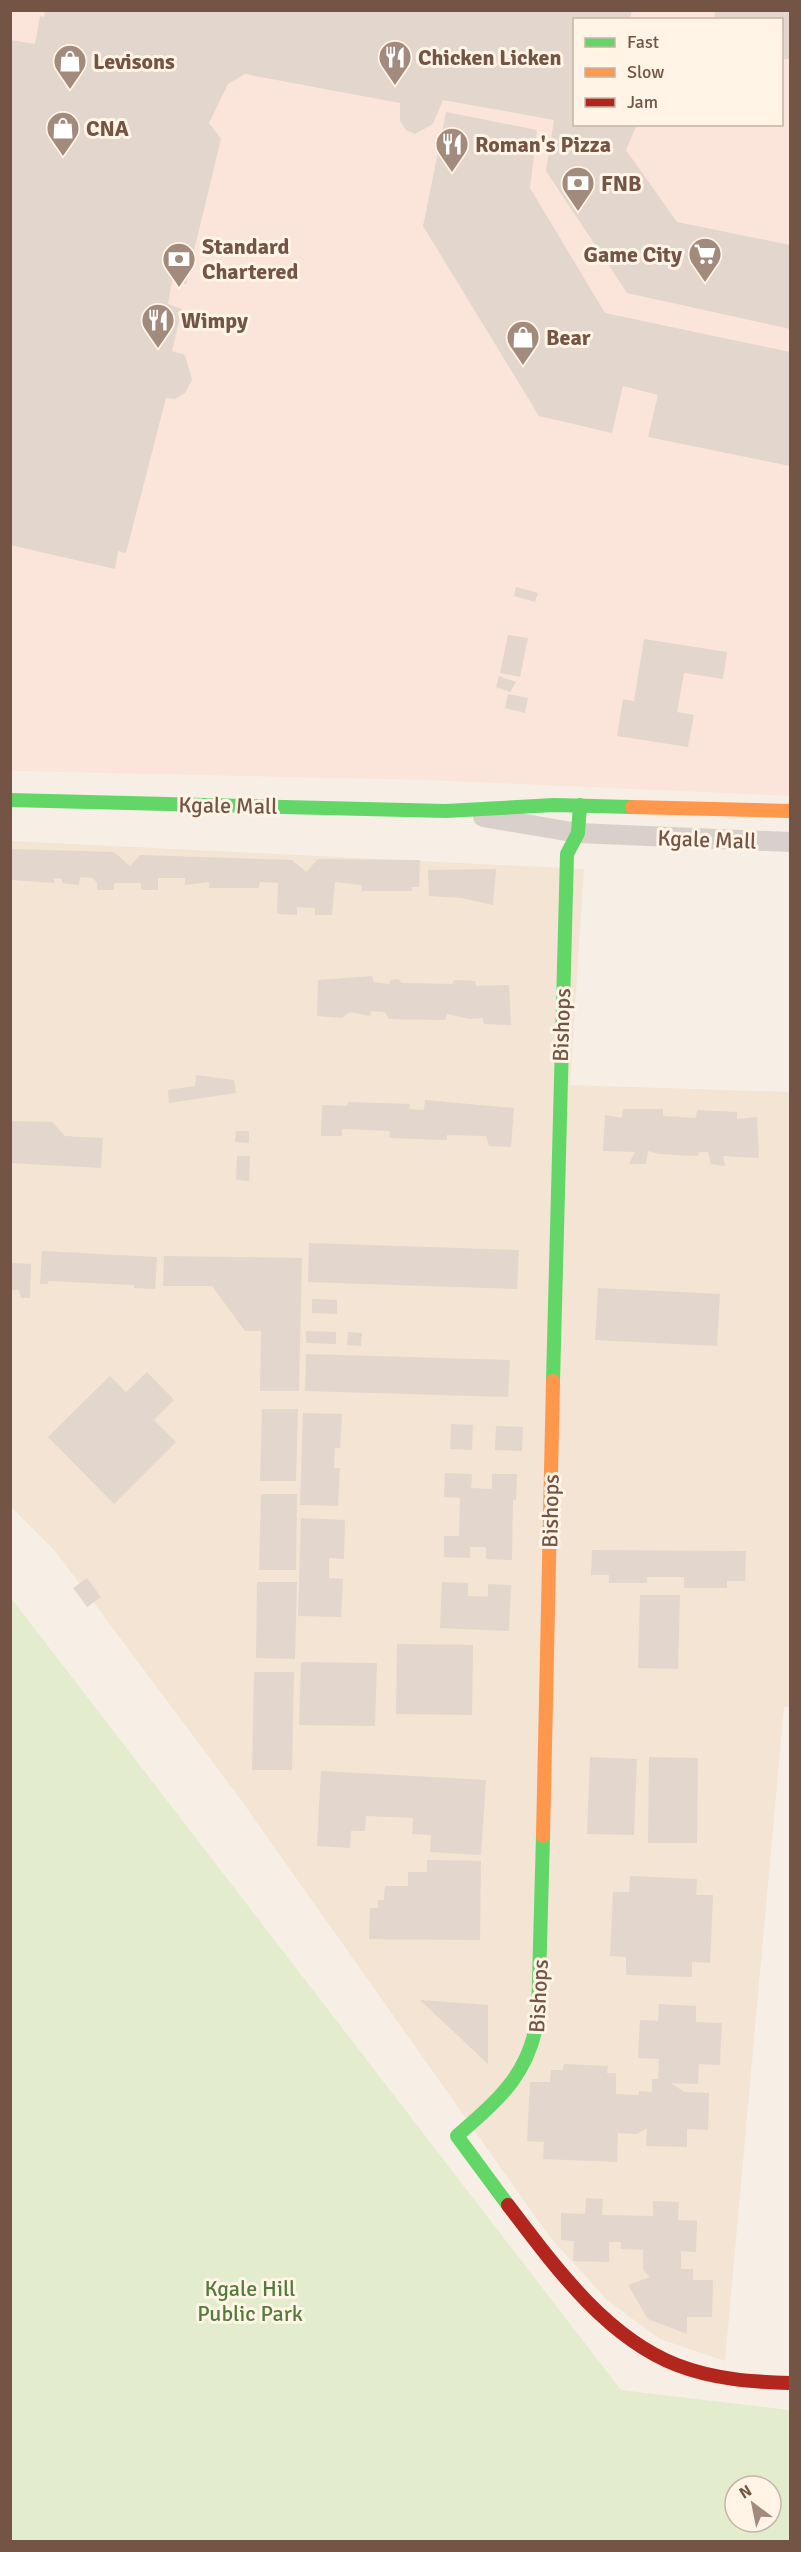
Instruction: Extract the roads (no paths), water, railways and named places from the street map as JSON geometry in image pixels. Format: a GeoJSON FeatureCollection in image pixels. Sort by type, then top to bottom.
{"type":"FeatureCollection","features":[{"type":"Feature","properties":{"kind":"street","name":"Kgale Mall"},"geometry":{"type":"LineString","coordinates":[[10,800],[446,811],[554,805],[790,810]]}},
{"type":"Feature","properties":{"kind":"street"},"geometry":{"type":"LineString","coordinates":[[554,805],[556,831]]}},
{"type":"Feature","properties":{"kind":"street"},"geometry":{"type":"LineString","coordinates":[[578,833],[580,805]]}},
{"type":"Feature","properties":{"kind":"street","name":"Kgale Mall"},"geometry":{"type":"LineString","coordinates":[[446,811],[578,833],[790,842]]}},
{"type":"Feature","properties":{"kind":"street","name":"Bishops"},"geometry":{"type":"LineString","coordinates":[[556,831],[567,854]]}},
{"type":"Feature","properties":{"kind":"street","name":"Bishops"},"geometry":{"type":"LineString","coordinates":[[578,833],[567,854],[559,1056],[548,1693],[536,2042],[523,2071],[500,2099],[457,2136],[570,2282],[643,2347],[691,2369],[714,2375],[749,2382],[790,2383]]}},
{"type":"Feature","properties":{"kind":"place","name":"Chicken Licken"},"geometry":{"type":"Point","coordinates":[395,86]}},
{"type":"Feature","properties":{"kind":"place","name":"Levisons"},"geometry":{"type":"Point","coordinates":[70,90]}},
{"type":"Feature","properties":{"kind":"place","name":"CNA"},"geometry":{"type":"Point","coordinates":[63,157]}},
{"type":"Feature","properties":{"kind":"place","name":"Roman's Pizza"},"geometry":{"type":"Point","coordinates":[452,173]}},
{"type":"Feature","properties":{"kind":"place","name":"FNB"},"geometry":{"type":"Point","coordinates":[578,212]}},
{"type":"Feature","properties":{"kind":"place","name":"Game City"},"geometry":{"type":"Point","coordinates":[705,283]}},
{"type":"Feature","properties":{"kind":"place","name":"Standard Chartered"},"geometry":{"type":"Point","coordinates":[179,288]}},
{"type":"Feature","properties":{"kind":"place","name":"Wimpy"},"geometry":{"type":"Point","coordinates":[158,349]}},
{"type":"Feature","properties":{"kind":"place","name":"Bear"},"geometry":{"type":"Point","coordinates":[523,366]}},
{"type":"Feature","properties":{"kind":"park label","name":"Kgale Hill Public Park"},"geometry":{"type":"Point","coordinates":[250,2300]}}]}
